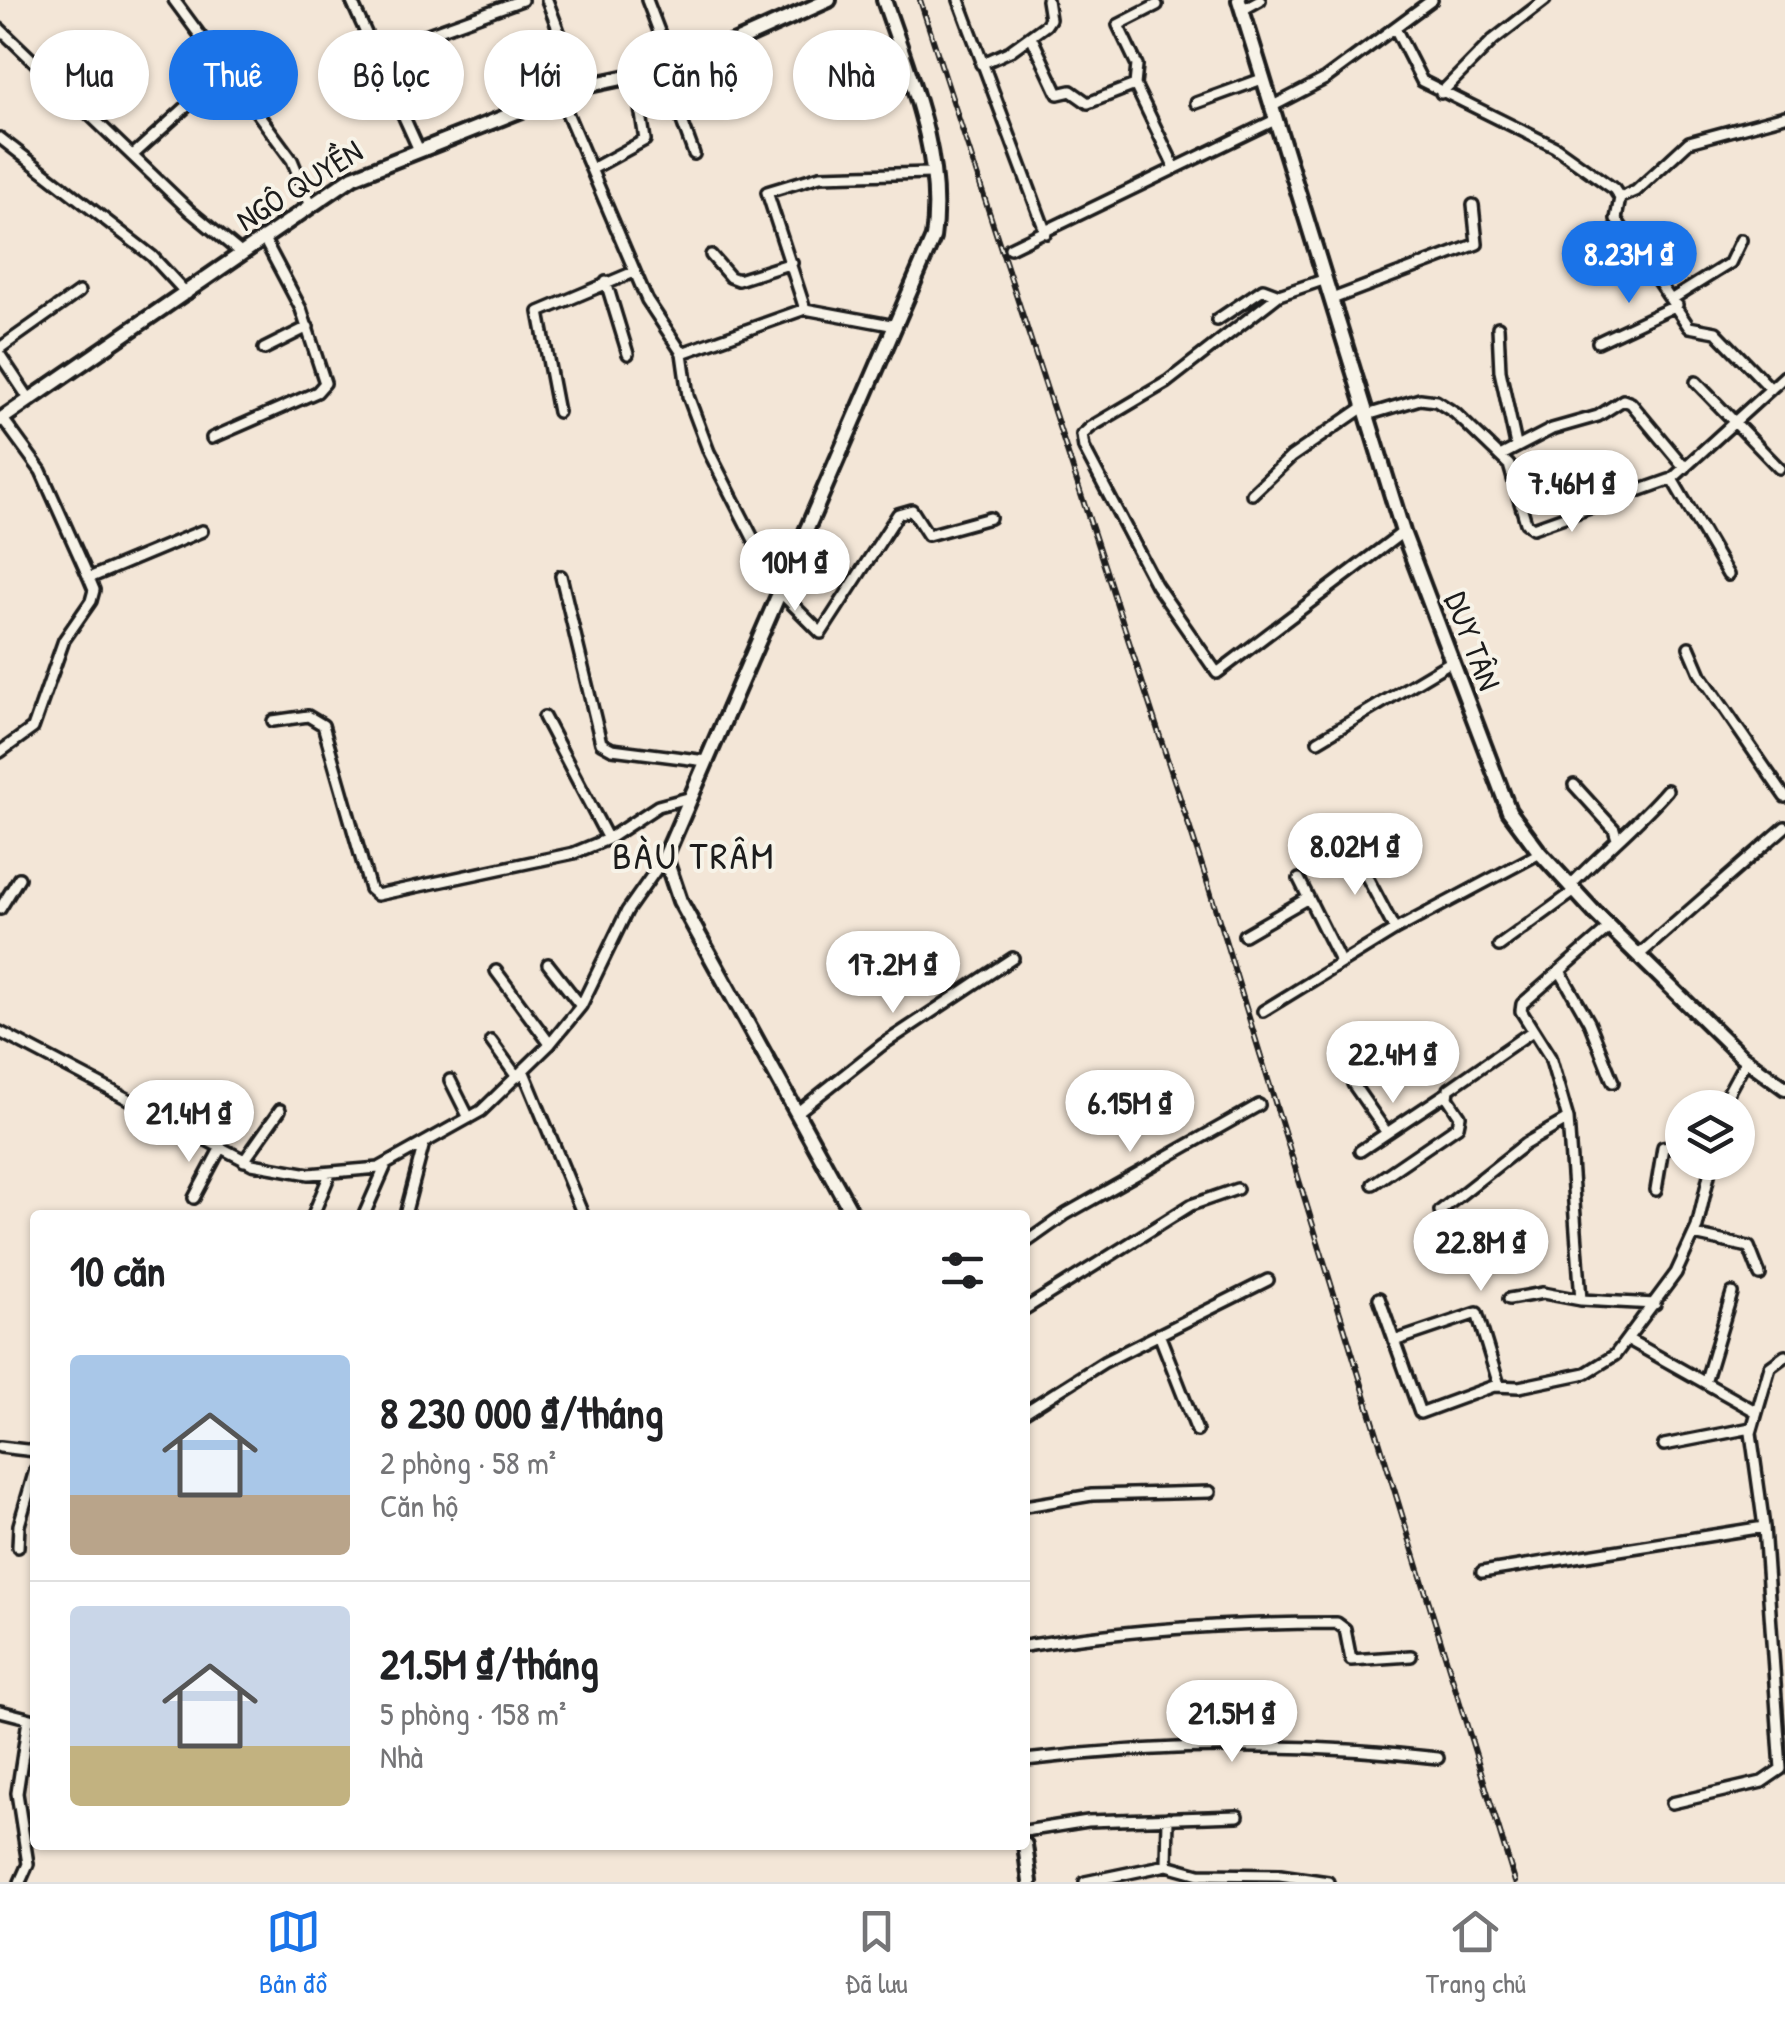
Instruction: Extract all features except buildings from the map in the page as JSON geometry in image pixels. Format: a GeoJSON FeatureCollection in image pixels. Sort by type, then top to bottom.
{"type":"FeatureCollection","features":[{"type":"Feature","properties":{"kind":"street"},"geometry":{"type":"LineString","coordinates":[[174,0],[197,30]]}},
{"type":"Feature","properties":{"kind":"street"},"geometry":{"type":"LineString","coordinates":[[351,0],[418,148]]}},
{"type":"Feature","properties":{"kind":"street"},"geometry":{"type":"LineString","coordinates":[[439,30],[522,0]]}},
{"type":"Feature","properties":{"kind":"street"},"geometry":{"type":"LineString","coordinates":[[548,0],[559,30]]}},
{"type":"Feature","properties":{"kind":"street"},"geometry":{"type":"LineString","coordinates":[[647,0],[656,30]]}},
{"type":"Feature","properties":{"kind":"street","name":"NGÔ QUYỀN"},"geometry":{"type":"LineString","coordinates":[[758,30],[829,0]]}},
{"type":"Feature","properties":{"kind":"street"},"geometry":{"type":"LineString","coordinates":[[0,1032],[244,1161],[281,1170],[330,1174],[386,1165],[469,1118],[550,1044],[581,1006],[627,911],[665,858],[933,238],[931,173],[924,126],[884,0]]}},
{"type":"Feature","properties":{"kind":"street"},"geometry":{"type":"LineString","coordinates":[[958,0],[1046,233]]}},
{"type":"Feature","properties":{"kind":"street"},"geometry":{"type":"LineString","coordinates":[[981,64],[1031,36],[1050,19],[1047,0]]}},
{"type":"Feature","properties":{"kind":"street"},"geometry":{"type":"LineString","coordinates":[[1240,5],[1260,0]]}},
{"type":"Feature","properties":{"kind":"street"},"geometry":{"type":"LineString","coordinates":[[1010,248],[1175,168],[1273,114],[1432,0]]}},
{"type":"Feature","properties":{"kind":"street"},"geometry":{"type":"LineString","coordinates":[[1441,93],[1494,40],[1545,0]]}},
{"type":"Feature","properties":{"kind":"street"},"geometry":{"type":"LineString","coordinates":[[1157,5],[1118,25],[1137,65],[1135,85],[1175,168]]}},
{"type":"Feature","properties":{"kind":"street","name":"DUY TÂN"},"geometry":{"type":"LineString","coordinates":[[1240,5],[1404,532],[1509,810],[1540,853],[1610,927],[1746,1060],[1785,1088]]}},
{"type":"Feature","properties":{"kind":"street"},"geometry":{"type":"LineString","coordinates":[[1395,28],[1416,74],[1441,93],[1556,147],[1620,198]]}},
{"type":"Feature","properties":{"kind":"street"},"geometry":{"type":"LineString","coordinates":[[0,29],[242,254]]}},
{"type":"Feature","properties":{"kind":"street"},"geometry":{"type":"LineString","coordinates":[[1031,36],[1058,94],[1071,91],[1088,103],[1135,85]]}},
{"type":"Feature","properties":{"kind":"street"},"geometry":{"type":"LineString","coordinates":[[1196,103],[1262,79]]}},
{"type":"Feature","properties":{"kind":"street"},"geometry":{"type":"LineString","coordinates":[[1620,198],[1636,191],[1688,142],[1785,116]]}},
{"type":"Feature","properties":{"kind":"street"},"geometry":{"type":"LineString","coordinates":[[133,155],[172,120]]}},
{"type":"Feature","properties":{"kind":"street"},"geometry":{"type":"LineString","coordinates":[[260,120],[292,160],[311,206]]}},
{"type":"Feature","properties":{"kind":"street","name":"NGÔ QUYỀN"},"geometry":{"type":"LineString","coordinates":[[2,420],[353,178],[491,120]]}},
{"type":"Feature","properties":{"kind":"street"},"geometry":{"type":"LineString","coordinates":[[570,120],[646,300],[682,353],[688,396],[709,452],[781,593],[822,633],[898,514],[912,510],[928,535],[990,518]]}},
{"type":"Feature","properties":{"kind":"street"},"geometry":{"type":"LineString","coordinates":[[592,169],[645,140],[642,120]]}},
{"type":"Feature","properties":{"kind":"street"},"geometry":{"type":"LineString","coordinates":[[684,120],[694,154]]}},
{"type":"Feature","properties":{"kind":"street"},"geometry":{"type":"LineString","coordinates":[[0,138],[152,256],[186,294]]}},
{"type":"Feature","properties":{"kind":"street"},"geometry":{"type":"LineString","coordinates":[[805,309],[767,192],[820,176],[931,173]]}},
{"type":"Feature","properties":{"kind":"street"},"geometry":{"type":"LineString","coordinates":[[1620,198],[1616,218],[1691,330],[1716,332],[1770,389]]}},
{"type":"Feature","properties":{"kind":"street"},"geometry":{"type":"LineString","coordinates":[[1332,298],[1478,244],[1474,204]]}},
{"type":"Feature","properties":{"kind":"street"},"geometry":{"type":"LineString","coordinates":[[212,438],[323,387],[326,377],[308,327],[263,237]]}},
{"type":"Feature","properties":{"kind":"street"},"geometry":{"type":"LineString","coordinates":[[1598,342],[1674,302],[1730,263],[1741,240]]}},
{"type":"Feature","properties":{"kind":"street"},"geometry":{"type":"LineString","coordinates":[[711,255],[730,278],[738,280],[792,263]]}},
{"type":"Feature","properties":{"kind":"street"},"geometry":{"type":"LineString","coordinates":[[558,412],[539,312],[634,272]]}},
{"type":"Feature","properties":{"kind":"street"},"geometry":{"type":"LineString","coordinates":[[1326,279],[1279,295],[1167,382],[1082,435],[1084,448],[1131,541],[1210,669],[1217,673],[1404,532]]}},
{"type":"Feature","properties":{"kind":"street"},"geometry":{"type":"LineString","coordinates":[[606,282],[628,354]]}},
{"type":"Feature","properties":{"kind":"street"},"geometry":{"type":"LineString","coordinates":[[1217,320],[1262,289],[1279,295]]}},
{"type":"Feature","properties":{"kind":"street"},"geometry":{"type":"LineString","coordinates":[[30,400],[0,352],[79,292]]}},
{"type":"Feature","properties":{"kind":"street"},"geometry":{"type":"LineString","coordinates":[[682,353],[805,309],[896,326]]}},
{"type":"Feature","properties":{"kind":"street"},"geometry":{"type":"LineString","coordinates":[[264,348],[308,327]]}},
{"type":"Feature","properties":{"kind":"street"},"geometry":{"type":"LineString","coordinates":[[1498,328],[1500,370],[1516,446]]}},
{"type":"Feature","properties":{"kind":"street"},"geometry":{"type":"LineString","coordinates":[[1252,494],[1292,457],[1366,410],[1420,399],[1436,401],[1502,456],[1516,479],[1526,523],[1533,528],[1672,478],[1785,376]]}},
{"type":"Feature","properties":{"kind":"street"},"geometry":{"type":"LineString","coordinates":[[1696,382],[1779,468]]}},
{"type":"Feature","properties":{"kind":"street"},"geometry":{"type":"LineString","coordinates":[[1502,456],[1575,420],[1598,416],[1623,400],[1631,403],[1686,468]]}},
{"type":"Feature","properties":{"kind":"street"},"geometry":{"type":"LineString","coordinates":[[0,752],[34,728],[64,640],[94,590],[41,471],[2,420]]}},
{"type":"Feature","properties":{"kind":"street"},"geometry":{"type":"LineString","coordinates":[[1672,478],[1728,574]]}},
{"type":"Feature","properties":{"kind":"street"},"geometry":{"type":"LineString","coordinates":[[89,578],[202,531]]}},
{"type":"Feature","properties":{"kind":"street"},"geometry":{"type":"LineString","coordinates":[[562,576],[601,743],[612,749],[706,762]]}},
{"type":"Feature","properties":{"kind":"street"},"geometry":{"type":"LineString","coordinates":[[1689,647],[1701,675],[1785,796]]}},
{"type":"Feature","properties":{"kind":"street"},"geometry":{"type":"LineString","coordinates":[[1318,741],[1452,661]]}},
{"type":"Feature","properties":{"kind":"street"},"geometry":{"type":"LineString","coordinates":[[273,721],[308,716],[323,725],[370,889],[377,895],[556,858],[608,839],[658,806],[688,798]]}},
{"type":"Feature","properties":{"kind":"street"},"geometry":{"type":"LineString","coordinates":[[544,716],[608,839]]}},
{"type":"Feature","properties":{"kind":"street"},"geometry":{"type":"LineString","coordinates":[[1574,785],[1614,829],[1618,839]]}},
{"type":"Feature","properties":{"kind":"street"},"geometry":{"type":"LineString","coordinates":[[1498,946],[1574,887],[1667,790]]}},
{"type":"Feature","properties":{"kind":"street"},"geometry":{"type":"LineString","coordinates":[[1640,954],[1785,827]]}},
{"type":"Feature","properties":{"kind":"street"},"geometry":{"type":"LineString","coordinates":[[1351,847],[1395,930]]}},
{"type":"Feature","properties":{"kind":"street"},"geometry":{"type":"LineString","coordinates":[[1263,1011],[1395,930],[1540,853]]}},
{"type":"Feature","properties":{"kind":"street"},"geometry":{"type":"LineString","coordinates":[[665,858],[680,901],[850,1210]]}},
{"type":"Feature","properties":{"kind":"street"},"geometry":{"type":"LineString","coordinates":[[0,909],[19,878]]}},
{"type":"Feature","properties":{"kind":"street"},"geometry":{"type":"LineString","coordinates":[[1298,879],[1342,963]]}},
{"type":"Feature","properties":{"kind":"street"},"geometry":{"type":"LineString","coordinates":[[1244,935],[1308,898]]}},
{"type":"Feature","properties":{"kind":"street"},"geometry":{"type":"LineString","coordinates":[[1581,1300],[1568,1119],[1550,1057],[1532,1032],[1522,1004],[1610,927]]}},
{"type":"Feature","properties":{"kind":"street"},"geometry":{"type":"LineString","coordinates":[[799,1111],[882,1046],[1013,958]]}},
{"type":"Feature","properties":{"kind":"street"},"geometry":{"type":"LineString","coordinates":[[548,964],[581,1006]]}},
{"type":"Feature","properties":{"kind":"street"},"geometry":{"type":"LineString","coordinates":[[1560,971],[1598,1040],[1614,1082]]}},
{"type":"Feature","properties":{"kind":"street"},"geometry":{"type":"LineString","coordinates":[[496,972],[550,1044]]}},
{"type":"Feature","properties":{"kind":"street"},"geometry":{"type":"LineString","coordinates":[[1360,1151],[1532,1032]]}},
{"type":"Feature","properties":{"kind":"street"},"geometry":{"type":"LineString","coordinates":[[490,1041],[520,1074],[582,1210]]}},
{"type":"Feature","properties":{"kind":"street"},"geometry":{"type":"LineString","coordinates":[[1730,1090],[1746,1060]]}},
{"type":"Feature","properties":{"kind":"street"},"geometry":{"type":"LineString","coordinates":[[450,1080],[469,1118]]}},
{"type":"Feature","properties":{"kind":"street"},"geometry":{"type":"LineString","coordinates":[[1354,1084],[1387,1133]]}},
{"type":"Feature","properties":{"kind":"street"},"geometry":{"type":"LineString","coordinates":[[1373,1184],[1458,1126],[1460,1116],[1447,1093]]}},
{"type":"Feature","properties":{"kind":"street"},"geometry":{"type":"LineString","coordinates":[[1030,1239],[1066,1214],[1259,1105]]}},
{"type":"Feature","properties":{"kind":"street"},"geometry":{"type":"LineString","coordinates":[[244,1161],[280,1110]]}},
{"type":"Feature","properties":{"kind":"street"},"geometry":{"type":"LineString","coordinates":[[1440,1211],[1524,1144],[1568,1119]]}},
{"type":"Feature","properties":{"kind":"street"},"geometry":{"type":"LineString","coordinates":[[406,1210],[424,1143]]}},
{"type":"Feature","properties":{"kind":"street"},"geometry":{"type":"LineString","coordinates":[[1656,1190],[1665,1146]]}},
{"type":"Feature","properties":{"kind":"street"},"geometry":{"type":"LineString","coordinates":[[194,1198],[220,1150]]}},
{"type":"Feature","properties":{"kind":"street"},"geometry":{"type":"LineString","coordinates":[[366,1210],[386,1165]]}},
{"type":"Feature","properties":{"kind":"street"},"geometry":{"type":"LineString","coordinates":[[314,1210],[330,1174]]}},
{"type":"Feature","properties":{"kind":"street"},"geometry":{"type":"LineString","coordinates":[[1379,1298],[1420,1413],[1500,1385],[1519,1387],[1586,1374],[1615,1356],[1655,1304],[1694,1235],[1708,1180]]}},
{"type":"Feature","properties":{"kind":"street"},"geometry":{"type":"LineString","coordinates":[[1030,1306],[1190,1205],[1237,1189]]}},
{"type":"Feature","properties":{"kind":"street"},"geometry":{"type":"LineString","coordinates":[[1694,1235],[1749,1247],[1760,1275]]}},
{"type":"Feature","properties":{"kind":"street"},"geometry":{"type":"LineString","coordinates":[[1030,1409],[1104,1362],[1268,1280]]}},
{"type":"Feature","properties":{"kind":"street"},"geometry":{"type":"LineString","coordinates":[[1508,1299],[1543,1293],[1581,1300],[1655,1304]]}},
{"type":"Feature","properties":{"kind":"street"},"geometry":{"type":"LineString","coordinates":[[1705,1382],[1732,1293]]}},
{"type":"Feature","properties":{"kind":"street"},"geometry":{"type":"LineString","coordinates":[[1394,1341],[1477,1312],[1500,1385]]}},
{"type":"Feature","properties":{"kind":"street"},"geometry":{"type":"LineString","coordinates":[[1159,1334],[1197,1431]]}},
{"type":"Feature","properties":{"kind":"street"},"geometry":{"type":"LineString","coordinates":[[1629,1340],[1758,1412]]}},
{"type":"Feature","properties":{"kind":"street"},"geometry":{"type":"LineString","coordinates":[[1672,1802],[1762,1782],[1782,1768],[1764,1527],[1752,1428],[1773,1362],[1785,1356]]}},
{"type":"Feature","properties":{"kind":"street"},"geometry":{"type":"LineString","coordinates":[[1664,1445],[1752,1428]]}},
{"type":"Feature","properties":{"kind":"street"},"geometry":{"type":"LineString","coordinates":[[0,1446],[30,1449]]}},
{"type":"Feature","properties":{"kind":"street"},"geometry":{"type":"LineString","coordinates":[[18,1546],[19,1526],[30,1488]]}},
{"type":"Feature","properties":{"kind":"street"},"geometry":{"type":"LineString","coordinates":[[1030,1505],[1092,1495],[1210,1492]]}},
{"type":"Feature","properties":{"kind":"street"},"geometry":{"type":"LineString","coordinates":[[1482,1572],[1764,1527]]}},
{"type":"Feature","properties":{"kind":"street"},"geometry":{"type":"LineString","coordinates":[[1030,1645],[1206,1624],[1336,1623],[1345,1629],[1351,1660],[1411,1656]]}},
{"type":"Feature","properties":{"kind":"street"},"geometry":{"type":"LineString","coordinates":[[0,1712],[30,1720]]}},
{"type":"Feature","properties":{"kind":"street"},"geometry":{"type":"LineString","coordinates":[[20,1882],[28,1864],[17,1792],[30,1730]]}},
{"type":"Feature","properties":{"kind":"street"},"geometry":{"type":"LineString","coordinates":[[1030,1759],[1116,1748],[1292,1744],[1438,1758]]}},
{"type":"Feature","properties":{"kind":"street"},"geometry":{"type":"LineString","coordinates":[[1030,1830],[1088,1820],[1238,1816]]}},
{"type":"Feature","properties":{"kind":"street"},"geometry":{"type":"LineString","coordinates":[[1167,1865],[1168,1818]]}},
{"type":"Feature","properties":{"kind":"street"},"geometry":{"type":"LineString","coordinates":[[1025,1850],[1030,1882]]}},
{"type":"Feature","properties":{"kind":"street"},"geometry":{"type":"LineString","coordinates":[[1085,1882],[1167,1865],[1199,1874],[1280,1875],[1328,1882]]}},
{"type":"Feature","properties":{"kind":"railway"},"geometry":{"type":"LineString","coordinates":[[920,0],[1206,878],[1515,1882]]}},
{"type":"Feature","properties":{"kind":"district","name":"BÀU TRÂM"},"geometry":{"type":"Point","coordinates":[694,855]}}]}
